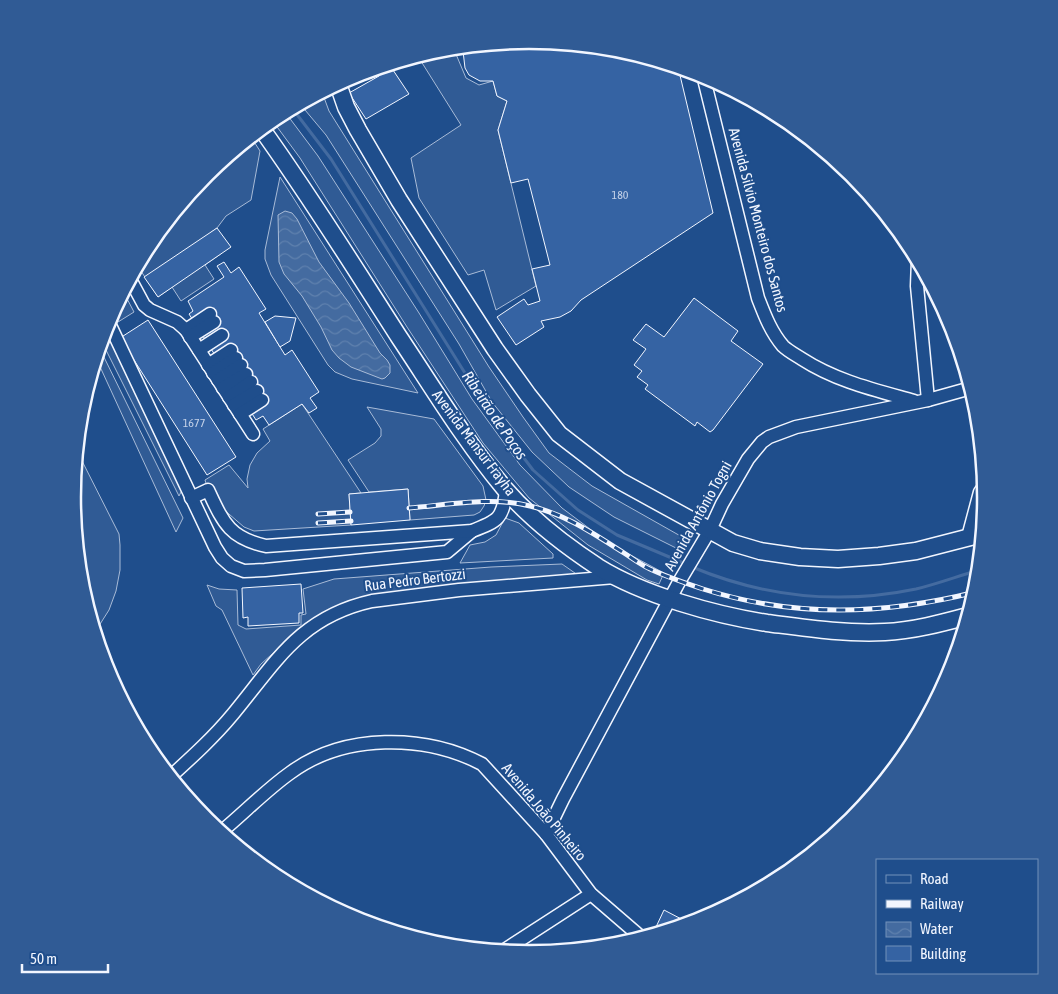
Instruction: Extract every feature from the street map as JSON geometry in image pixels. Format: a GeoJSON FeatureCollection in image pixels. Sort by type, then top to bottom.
{"type":"FeatureCollection","features":[{"type":"Feature","properties":{"kind":"main road"},"geometry":{"type":"LineString","coordinates":[[340,91],[354,122],[399,200],[495,349],[559,434],[620,481],[733,543],[760,551],[800,557],[838,559],[916,551],[975,536]]}},
{"type":"Feature","properties":{"kind":"main road","name":"Avenida Mansur Frayha"},"geometry":{"type":"LineString","coordinates":[[265,134],[354,266],[447,410],[506,490],[553,535],[598,567],[670,600],[746,620],[838,631],[886,632],[960,618]]}},
{"type":"Feature","properties":{"kind":"street","name":"Avenida Silvio Monteiro dos Santos"},"geometry":{"type":"LineString","coordinates":[[706,85],[758,298],[774,334],[785,348],[813,366],[836,377],[922,401]]}},
{"type":"Feature","properties":{"kind":"street"},"geometry":{"type":"LineString","coordinates":[[918,275],[922,401]]}},
{"type":"Feature","properties":{"kind":"street"},"geometry":{"type":"LineString","coordinates":[[134,286],[144,305],[150,310],[177,322],[253,434]]}},
{"type":"Feature","properties":{"kind":"street"},"geometry":{"type":"LineString","coordinates":[[113,331],[222,558],[231,566],[244,571],[447,552],[472,531]]}},
{"type":"Feature","properties":{"kind":"street"},"geometry":{"type":"LineString","coordinates":[[211,370],[234,355]]}},
{"type":"Feature","properties":{"kind":"street"},"geometry":{"type":"LineString","coordinates":[[211,370],[234,355]]}},
{"type":"Feature","properties":{"kind":"street"},"geometry":{"type":"LineString","coordinates":[[211,370],[234,355]]}},
{"type":"Feature","properties":{"kind":"street"},"geometry":{"type":"LineString","coordinates":[[211,370],[234,355]]}},
{"type":"Feature","properties":{"kind":"street"},"geometry":{"type":"LineString","coordinates":[[211,370],[234,355]]}},
{"type":"Feature","properties":{"kind":"street"},"geometry":{"type":"LineString","coordinates":[[211,370],[234,355]]}},
{"type":"Feature","properties":{"kind":"street","name":"Avenida Antônio Togni"},"geometry":{"type":"LineString","coordinates":[[546,834],[679,582],[710,530],[722,504],[748,459],[762,442],[796,427],[922,401],[964,390]]}},
{"type":"Feature","properties":{"kind":"street"},"geometry":{"type":"LineString","coordinates":[[192,498],[208,490],[226,526],[240,537],[266,546],[472,531],[490,524],[498,518],[504,507],[506,490]]}},
{"type":"Feature","properties":{"kind":"street","name":"Rua Pedro Bertozzi"},"geometry":{"type":"LineString","coordinates":[[175,772],[226,722],[294,640],[303,632],[334,614],[360,603],[372,601],[459,590],[615,576]]}},
{"type":"Feature","properties":{"kind":"street","name":"Avenida João Pinheiro"},"geometry":{"type":"LineString","coordinates":[[226,828],[291,772],[313,759],[339,748],[376,743],[414,744],[448,750],[469,757],[482,764],[546,834],[590,894],[635,932]]}},
{"type":"Feature","properties":{"kind":"street","name":"Avenida Antônio Togni"},"geometry":{"type":"LineString","coordinates":[[536,823],[563,799]]}},
{"type":"Feature","properties":{"kind":"street"},"geometry":{"type":"LineString","coordinates":[[514,944],[590,894]]}},
{"type":"Feature","properties":{"kind":"shaded area"},"geometry":{"type":"Polygon","coordinates":[[[456,55],[466,78],[479,85],[493,81],[497,96],[507,101],[498,130],[536,286],[496,310],[484,270],[468,275],[419,198],[411,158],[461,125],[421,62],[456,55]]]}},
{"type":"Feature","properties":{"kind":"shaded area"},"geometry":{"type":"Polygon","coordinates":[[[324,99],[329,111],[489,367],[549,453],[592,486],[684,538],[678,549],[614,517],[569,487],[532,452],[492,402],[459,344],[326,135],[304,109],[324,99]]]}},
{"type":"Feature","properties":{"kind":"shaded area"},"geometry":{"type":"Polygon","coordinates":[[[290,118],[318,156],[472,399],[520,465],[562,508],[610,544],[664,573],[659,584],[647,580],[588,545],[529,498],[483,443],[300,158],[277,126],[290,118]]]}},
{"type":"Feature","properties":{"kind":"shaded area"},"geometry":{"type":"Polygon","coordinates":[[[254,142],[260,151],[251,200],[226,216],[217,228],[210,233],[222,253],[205,265],[214,279],[181,301],[172,287],[158,297],[142,272],[156,248],[192,201],[233,160],[254,142]]]}},
{"type":"Feature","properties":{"kind":"shaded area"},"geometry":{"type":"Polygon","coordinates":[[[280,177],[418,393],[352,379],[335,372],[328,365],[271,275],[265,259],[265,250],[280,177]]]}},
{"type":"Feature","properties":{"kind":"shaded area"},"geometry":{"type":"Polygon","coordinates":[[[127,299],[134,312],[118,322],[117,320],[127,299]]]}},
{"type":"Feature","properties":{"kind":"shaded area"},"geometry":{"type":"Polygon","coordinates":[[[110,340],[183,488],[179,496],[106,350],[110,340]]]}},
{"type":"Feature","properties":{"kind":"shaded area"},"geometry":{"type":"Polygon","coordinates":[[[104,357],[183,518],[176,532],[100,367],[104,357]]]}},
{"type":"Feature","properties":{"kind":"shaded area"},"geometry":{"type":"Polygon","coordinates":[[[302,404],[361,493],[349,494],[351,525],[254,531],[244,527],[222,508],[208,490],[205,480],[229,465],[248,488],[247,479],[250,465],[257,453],[270,441],[263,429],[302,404]]]}},
{"type":"Feature","properties":{"kind":"shaded area"},"geometry":{"type":"Polygon","coordinates":[[[367,407],[434,419],[483,486],[486,500],[480,512],[474,515],[410,520],[408,489],[369,492],[348,460],[375,443],[381,436],[381,429],[367,407]]]}},
{"type":"Feature","properties":{"kind":"shaded area"},"geometry":{"type":"Polygon","coordinates":[[[83,462],[119,534],[120,570],[116,591],[109,610],[100,625],[89,584],[85,556],[81,497],[83,462]]]}},
{"type":"Feature","properties":{"kind":"shaded area"},"geometry":{"type":"Polygon","coordinates":[[[505,518],[519,523],[553,554],[553,558],[460,563],[470,545],[485,542],[496,535],[505,518]]]}},
{"type":"Feature","properties":{"kind":"shaded area"},"geometry":{"type":"Polygon","coordinates":[[[562,564],[582,578],[364,600],[301,628],[261,664],[253,675],[222,610],[216,606],[207,585],[219,589],[237,590],[238,625],[246,629],[301,625],[301,615],[306,614],[303,589],[334,579],[491,567],[562,564]]]}},
{"type":"Feature","properties":{"kind":"water"},"geometry":{"type":"Polygon","coordinates":[[[285,211],[292,213],[297,219],[319,262],[390,365],[390,373],[385,378],[382,379],[351,367],[339,358],[332,350],[321,327],[302,296],[284,274],[279,262],[278,215],[285,211]]]}},
{"type":"Feature","properties":{"kind":"building"},"geometry":{"type":"Polygon","coordinates":[[[500,50],[558,50],[616,57],[680,76],[713,213],[581,300],[571,311],[560,317],[541,321],[544,327],[516,345],[497,317],[524,299],[528,305],[540,301],[532,269],[550,265],[528,179],[511,183],[498,130],[507,101],[497,96],[493,81],[480,81],[469,75],[465,68],[463,54],[500,50]]]}},
{"type":"Feature","properties":{"kind":"building"},"geometry":{"type":"Polygon","coordinates":[[[393,70],[409,94],[366,119],[349,93],[393,70]]]}},
{"type":"Feature","properties":{"kind":"building"},"geometry":{"type":"Polygon","coordinates":[[[217,228],[231,247],[158,297],[144,277],[217,228]]]}},
{"type":"Feature","properties":{"kind":"building"},"geometry":{"type":"Polygon","coordinates":[[[224,262],[231,273],[239,267],[266,309],[259,313],[285,355],[292,350],[319,392],[310,398],[317,408],[309,413],[302,404],[269,425],[263,416],[256,420],[189,314],[193,311],[188,301],[224,277],[217,266],[224,262]]]}},
{"type":"Feature","properties":{"kind":"building"},"geometry":{"type":"Polygon","coordinates":[[[694,298],[738,331],[731,341],[763,364],[710,432],[697,422],[695,426],[645,389],[648,385],[637,377],[642,371],[634,365],[646,349],[633,340],[646,324],[664,337],[694,298]]]}},
{"type":"Feature","properties":{"kind":"building"},"geometry":{"type":"Polygon","coordinates":[[[275,316],[296,318],[290,341],[280,347],[265,322],[275,316]]]}},
{"type":"Feature","properties":{"kind":"building"},"geometry":{"type":"Polygon","coordinates":[[[148,320],[236,457],[207,475],[120,338],[148,320]]]}},
{"type":"Feature","properties":{"kind":"building"},"geometry":{"type":"Polygon","coordinates":[[[408,489],[410,520],[351,525],[349,494],[408,489]]]}},
{"type":"Feature","properties":{"kind":"building"},"geometry":{"type":"Polygon","coordinates":[[[301,584],[303,613],[299,613],[299,623],[248,626],[248,617],[243,618],[242,588],[301,584]]]}},
{"type":"Feature","properties":{"kind":"building"},"geometry":{"type":"Polygon","coordinates":[[[664,910],[680,918],[673,921],[656,926],[664,910]]]}},
{"type":"Feature","properties":{"kind":"waterway","name":"Ribeirão de Poços"},"geometry":{"type":"LineString","coordinates":[[297,114],[331,159],[480,397],[533,470],[578,510],[617,535],[686,564]]}},
{"type":"Feature","properties":{"kind":"waterway","name":"Ribeirão de Poços"},"geometry":{"type":"LineString","coordinates":[[692,567],[719,577],[774,591],[830,597],[859,597],[916,589],[971,573]]}},
{"type":"Feature","properties":{"kind":"railway"},"geometry":{"type":"LineString","coordinates":[[409,508],[485,501],[530,506],[555,514],[579,525],[643,566],[663,575],[703,589],[771,605],[805,609],[873,609],[941,600],[967,594]]}},
{"type":"Feature","properties":{"kind":"railway"},"geometry":{"type":"LineString","coordinates":[[318,514],[350,512]]}},
{"type":"Feature","properties":{"kind":"railway"},"geometry":{"type":"LineString","coordinates":[[318,523],[351,521]]}}]}
